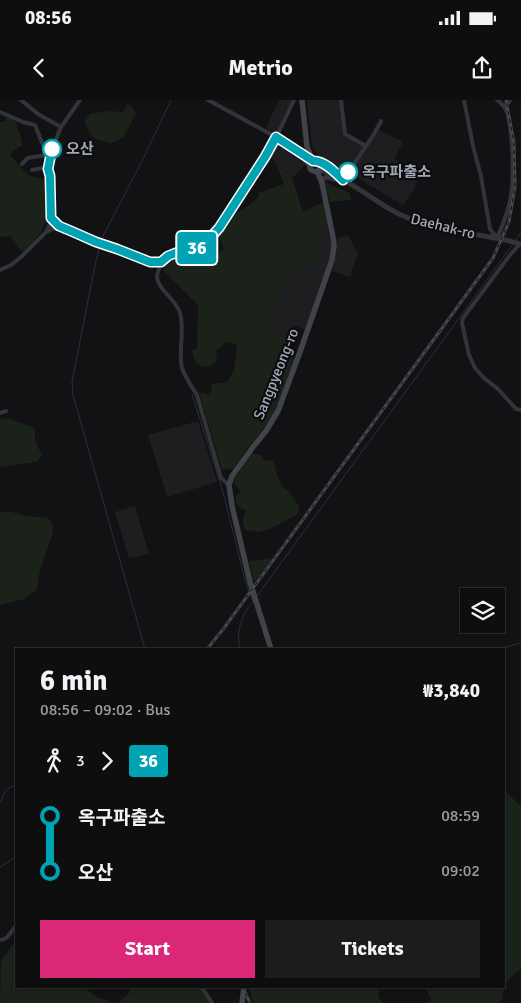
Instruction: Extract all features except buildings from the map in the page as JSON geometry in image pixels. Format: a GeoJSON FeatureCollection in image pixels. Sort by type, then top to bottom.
{"type":"FeatureCollection","features":[{"type":"Feature","properties":{"kind":"main road"},"geometry":{"type":"LineString","coordinates":[[302,100],[307,147],[315,163],[312,170],[318,171]]}},
{"type":"Feature","properties":{"kind":"main road","name":"Sangpyeong-ro"},"geometry":{"type":"LineString","coordinates":[[229,485],[232,476],[266,431],[278,410],[332,260],[334,246],[318,171]]}},
{"type":"Feature","properties":{"kind":"main road"},"geometry":{"type":"LineString","coordinates":[[229,485],[232,506],[253,594],[271,648]]}},
{"type":"Feature","properties":{"kind":"main road"},"geometry":{"type":"LineString","coordinates":[[242,1003],[244,988]]}},
{"type":"Feature","properties":{"kind":"street"},"geometry":{"type":"LineString","coordinates":[[21,100],[38,114],[61,127]]}},
{"type":"Feature","properties":{"kind":"street"},"geometry":{"type":"LineString","coordinates":[[48,168],[52,149],[61,127],[80,100]]}},
{"type":"Feature","properties":{"kind":"street"},"geometry":{"type":"LineString","coordinates":[[208,100],[297,150],[306,161],[315,163]]}},
{"type":"Feature","properties":{"kind":"street"},"geometry":{"type":"LineString","coordinates":[[229,485],[221,478],[197,395],[189,384],[182,368],[182,322],[180,311],[159,283],[158,270],[161,262],[168,256],[202,247],[211,239],[265,157],[294,100]]}},
{"type":"Feature","properties":{"kind":"street"},"geometry":{"type":"LineString","coordinates":[[341,100],[346,134],[366,146]]}},
{"type":"Feature","properties":{"kind":"street"},"geometry":{"type":"LineString","coordinates":[[464,100],[481,176],[490,229],[497,238],[510,203],[512,179],[510,130],[506,110],[497,100]]}},
{"type":"Feature","properties":{"kind":"street"},"geometry":{"type":"LineString","coordinates":[[504,107],[510,100]]}},
{"type":"Feature","properties":{"kind":"street"},"geometry":{"type":"LineString","coordinates":[[0,112],[35,125]]}},
{"type":"Feature","properties":{"kind":"street"},"geometry":{"type":"LineString","coordinates":[[38,114],[35,125],[45,150],[50,176],[51,222],[46,232]]}},
{"type":"Feature","properties":{"kind":"street"},"geometry":{"type":"LineString","coordinates":[[322,183],[323,179],[327,177],[343,180],[381,121]]}},
{"type":"Feature","properties":{"kind":"street"},"geometry":{"type":"LineString","coordinates":[[22,164],[28,158],[46,155]]}},
{"type":"Feature","properties":{"kind":"street","name":"Daehak-ro"},"geometry":{"type":"LineString","coordinates":[[315,163],[336,173],[343,180]]}},
{"type":"Feature","properties":{"kind":"street"},"geometry":{"type":"LineString","coordinates":[[32,170],[48,168]]}},
{"type":"Feature","properties":{"kind":"street","name":"Daehak-ro"},"geometry":{"type":"LineString","coordinates":[[318,171],[326,172],[343,180],[398,213],[422,223],[456,232],[497,238],[521,244]]}},
{"type":"Feature","properties":{"kind":"street"},"geometry":{"type":"LineString","coordinates":[[51,218],[59,226],[157,265],[158,270]]}},
{"type":"Feature","properties":{"kind":"street"},"geometry":{"type":"LineString","coordinates":[[0,270],[11,265],[46,232],[59,226]]}},
{"type":"Feature","properties":{"kind":"street"},"geometry":{"type":"LineString","coordinates":[[521,244],[510,254],[463,318],[462,323],[474,368],[498,389],[516,409],[521,410]]}},
{"type":"Feature","properties":{"kind":"street"},"geometry":{"type":"LineString","coordinates":[[150,262],[161,262]]}},
{"type":"Feature","properties":{"kind":"street"},"geometry":{"type":"LineString","coordinates":[[0,413],[6,411]]}},
{"type":"Feature","properties":{"kind":"street"},"geometry":{"type":"LineString","coordinates":[[0,940],[6,938],[15,927]]}},
{"type":"Feature","properties":{"kind":"street"},"geometry":{"type":"LineString","coordinates":[[202,988],[212,1003]]}},
{"type":"Feature","properties":{"kind":"shaded area"},"geometry":{"type":"Polygon","coordinates":[[[279,100],[292,100],[276,133],[266,128],[279,100]]]}},
{"type":"Feature","properties":{"kind":"shaded area"},"geometry":{"type":"Polygon","coordinates":[[[307,100],[339,100],[344,134],[363,146],[347,171],[318,156],[312,145],[307,100]]]}},
{"type":"Feature","properties":{"kind":"shaded area"},"geometry":{"type":"Polygon","coordinates":[[[127,104],[133,108],[136,114],[123,138],[111,143],[98,140],[90,135],[85,121],[90,114],[107,111],[123,112],[127,104]]]}},
{"type":"Feature","properties":{"kind":"shaded area"},"geometry":{"type":"Polygon","coordinates":[[[7,117],[16,121],[22,143],[22,146],[13,150],[11,156],[29,176],[47,180],[48,186],[49,206],[44,226],[37,237],[22,252],[11,236],[0,237],[0,122],[4,122],[7,117]]]}},
{"type":"Feature","properties":{"kind":"shaded area"},"geometry":{"type":"Polygon","coordinates":[[[378,129],[403,142],[395,158],[417,180],[414,190],[403,205],[349,173],[378,129]]]}},
{"type":"Feature","properties":{"kind":"shaded area"},"geometry":{"type":"Polygon","coordinates":[[[275,142],[290,147],[306,164],[292,178],[268,155],[275,142]]]}},
{"type":"Feature","properties":{"kind":"shaded area"},"geometry":{"type":"Polygon","coordinates":[[[276,164],[292,178],[303,212],[324,202],[328,227],[315,230],[317,262],[298,273],[268,311],[279,334],[286,335],[287,347],[295,358],[272,418],[234,468],[222,470],[199,392],[208,395],[212,384],[227,382],[234,370],[237,345],[226,342],[216,351],[217,361],[210,366],[204,367],[196,364],[191,350],[197,348],[198,305],[164,272],[163,264],[167,258],[195,250],[200,250],[206,258],[216,256],[224,249],[218,233],[228,217],[241,211],[259,197],[258,193],[284,184],[276,164]]]}},
{"type":"Feature","properties":{"kind":"shaded area"},"geometry":{"type":"Polygon","coordinates":[[[325,183],[350,193],[351,200],[330,202],[325,183]]]}},
{"type":"Feature","properties":{"kind":"shaded area"},"geometry":{"type":"Polygon","coordinates":[[[328,227],[332,253],[306,330],[294,325],[290,335],[279,334],[268,311],[298,273],[316,262],[315,230],[328,227]]]}},
{"type":"Feature","properties":{"kind":"shaded area"},"geometry":{"type":"Polygon","coordinates":[[[348,235],[358,253],[350,277],[332,271],[335,239],[348,235]]]}},
{"type":"Feature","properties":{"kind":"shaded area"},"geometry":{"type":"Polygon","coordinates":[[[8,418],[35,428],[35,441],[42,455],[37,462],[0,467],[0,419],[8,418]]]}},
{"type":"Feature","properties":{"kind":"shaded area"},"geometry":{"type":"Polygon","coordinates":[[[198,421],[217,482],[167,497],[148,435],[198,421]]]}},
{"type":"Feature","properties":{"kind":"shaded area"},"geometry":{"type":"Polygon","coordinates":[[[252,453],[261,455],[263,460],[274,461],[281,484],[289,491],[300,509],[296,515],[270,529],[258,532],[246,530],[243,525],[246,510],[240,508],[236,503],[236,495],[241,492],[234,483],[236,476],[252,453]]]}},
{"type":"Feature","properties":{"kind":"shaded area"},"geometry":{"type":"Polygon","coordinates":[[[135,506],[149,554],[129,559],[115,512],[135,506]]]}},
{"type":"Feature","properties":{"kind":"shaded area"},"geometry":{"type":"Polygon","coordinates":[[[7,511],[48,518],[53,525],[53,533],[40,570],[37,589],[24,599],[0,605],[0,513],[7,511]]]}},
{"type":"Feature","properties":{"kind":"shaded area"},"geometry":{"type":"Polygon","coordinates":[[[273,558],[254,583],[249,561],[273,558]]]}},
{"type":"Feature","properties":{"kind":"shaded area"},"geometry":{"type":"Polygon","coordinates":[[[506,792],[521,806],[521,969],[508,981],[505,987],[506,792]]]}},
{"type":"Feature","properties":{"kind":"shaded area"},"geometry":{"type":"Polygon","coordinates":[[[15,942],[15,988],[85,988],[97,997],[113,1003],[0,1003],[1,961],[15,942]]]}},
{"type":"Feature","properties":{"kind":"shaded area"},"geometry":{"type":"Polygon","coordinates":[[[130,988],[200,988],[209,1003],[118,1003],[129,993],[130,988]]]}},
{"type":"Feature","properties":{"kind":"shaded area"},"geometry":{"type":"Polygon","coordinates":[[[380,988],[378,996],[383,1003],[254,1003],[249,989],[380,988]]]}},
{"type":"Feature","properties":{"kind":"shaded area"},"geometry":{"type":"Polygon","coordinates":[[[426,988],[504,988],[503,999],[498,1003],[427,1003],[431,1000],[426,988]]]}},
{"type":"Feature","properties":{"kind":"waterway"},"geometry":{"type":"LineString","coordinates":[[145,648],[73,395],[72,382],[101,240],[171,100]]}},
{"type":"Feature","properties":{"kind":"waterway"},"geometry":{"type":"LineString","coordinates":[[515,241],[521,233]]}},
{"type":"Feature","properties":{"kind":"waterway"},"geometry":{"type":"LineString","coordinates":[[257,596],[513,244]]}},
{"type":"Feature","properties":{"kind":"waterway"},"geometry":{"type":"LineString","coordinates":[[192,394],[223,492],[245,580],[253,602]]}},
{"type":"Feature","properties":{"kind":"waterway"},"geometry":{"type":"LineString","coordinates":[[240,648],[239,630],[245,612],[253,602]]}},
{"type":"Feature","properties":{"kind":"waterway"},"geometry":{"type":"LineString","coordinates":[[502,648],[521,643]]}},
{"type":"Feature","properties":{"kind":"waterway"},"geometry":{"type":"LineString","coordinates":[[0,802],[6,790],[15,785]]}},
{"type":"Feature","properties":{"kind":"waterway"},"geometry":{"type":"LineString","coordinates":[[0,867],[15,858]]}},
{"type":"Feature","properties":{"kind":"railway"},"geometry":{"type":"LineString","coordinates":[[208,648],[493,258],[509,222],[515,187],[514,143],[506,100]]}},
{"type":"Feature","properties":{"kind":"railway"},"geometry":{"type":"LineString","coordinates":[[243,988],[250,1003]]}},
{"type":"Feature","properties":{"kind":"bus line","name":"36"},"geometry":{"type":"LineString","coordinates":[[52,149],[48,169],[50,176],[51,218],[59,226],[96,242],[143,261],[157,263],[178,252],[202,247],[211,239],[276,137],[313,161],[318,161],[343,180],[348,172]]}},
{"type":"Feature","properties":{"kind":"place","name":"오산"},"geometry":{"type":"Point","coordinates":[52,149]}},
{"type":"Feature","properties":{"kind":"place","name":"옥구파출소"},"geometry":{"type":"Point","coordinates":[348,172]}}]}
